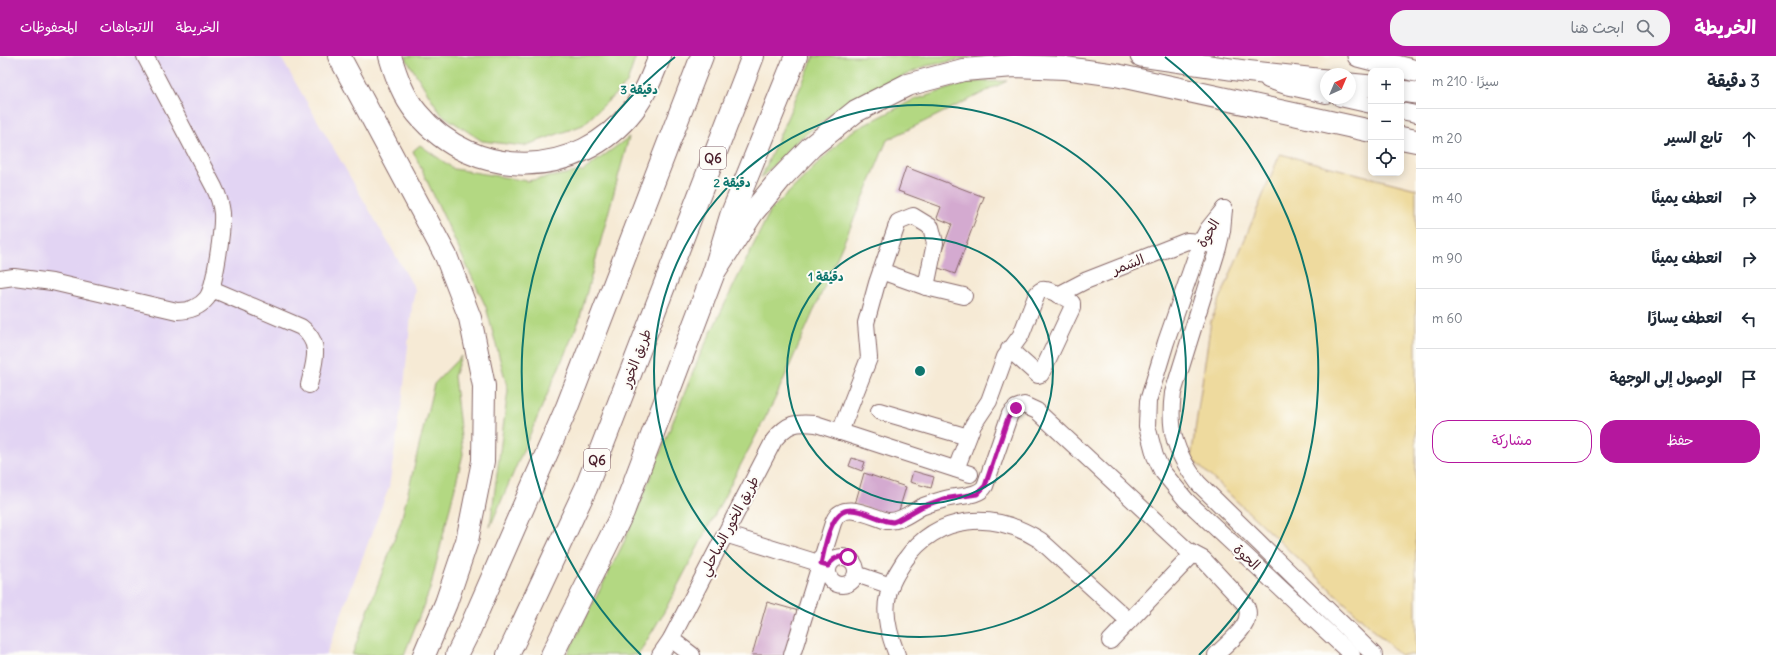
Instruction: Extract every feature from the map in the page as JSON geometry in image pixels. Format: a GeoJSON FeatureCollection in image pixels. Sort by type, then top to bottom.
{"type":"FeatureCollection","features":[{"type":"Feature","properties":{"kind":"highway"},"geometry":{"type":"LineString","coordinates":[[338,56],[386,142],[446,256],[470,318],[484,386],[483,461],[467,541],[446,603],[424,655]]}},
{"type":"Feature","properties":{"kind":"highway"},"geometry":{"type":"LineString","coordinates":[[355,56],[386,142]]}},
{"type":"Feature","properties":{"kind":"highway"},"geometry":{"type":"LineString","coordinates":[[390,56],[398,84],[416,113],[441,137],[471,154],[504,163],[541,164],[576,154],[608,136],[634,110],[652,78],[660,56]]}},
{"type":"Feature","properties":{"kind":"highway"},"geometry":{"type":"LineString","coordinates":[[457,655],[469,631],[567,407],[702,56]]}},
{"type":"Feature","properties":{"kind":"highway","name":"طريق الخور"},"geometry":{"type":"LineString","coordinates":[[508,655],[586,488],[753,56]]}},
{"type":"Feature","properties":{"kind":"highway"},"geometry":{"type":"LineString","coordinates":[[552,655],[623,512],[714,272],[731,216],[796,56]]}},
{"type":"Feature","properties":{"kind":"highway"},"geometry":{"type":"LineString","coordinates":[[714,272],[753,212],[781,178],[811,147],[856,111],[908,85],[963,70],[1021,66],[1065,68],[1116,74],[1368,130]]}},
{"type":"Feature","properties":{"kind":"highway"},"geometry":{"type":"LineString","coordinates":[[1404,139],[1416,141]]}},
{"type":"Feature","properties":{"kind":"main road"},"geometry":{"type":"LineString","coordinates":[[1141,56],[1244,71],[1320,79]]}},
{"type":"Feature","properties":{"kind":"main road"},"geometry":{"type":"LineString","coordinates":[[1358,56],[1416,71]]}},
{"type":"Feature","properties":{"kind":"main road"},"geometry":{"type":"LineString","coordinates":[[1356,85],[1368,86]]}},
{"type":"Feature","properties":{"kind":"main road"},"geometry":{"type":"LineString","coordinates":[[1404,91],[1416,93]]}},
{"type":"Feature","properties":{"kind":"street"},"geometry":{"type":"LineString","coordinates":[[0,279],[14,277],[52,282],[177,311],[190,310],[202,304],[212,289],[221,228],[222,213],[220,200],[145,56]]}},
{"type":"Feature","properties":{"kind":"street"},"geometry":{"type":"LineString","coordinates":[[1244,71],[1286,86],[1320,94]]}},
{"type":"Feature","properties":{"kind":"street"},"geometry":{"type":"LineString","coordinates":[[1356,102],[1368,104]]}},
{"type":"Feature","properties":{"kind":"street"},"geometry":{"type":"LineString","coordinates":[[1404,112],[1416,114]]}},
{"type":"Feature","properties":{"kind":"street","name":"الحوة"},"geometry":{"type":"LineString","coordinates":[[1352,655],[1186,500],[1162,471],[1154,456],[1147,426],[1148,401],[1166,342],[1201,242],[1208,229],[1224,209],[1222,231],[1218,248],[1173,393],[1171,425],[1176,448],[1185,466],[1198,484],[1374,655]]}},
{"type":"Feature","properties":{"kind":"street"},"geometry":{"type":"LineString","coordinates":[[840,432],[869,358],[866,323],[881,271],[898,222],[913,216],[931,227],[936,243],[926,287]]}},
{"type":"Feature","properties":{"kind":"street","name":"السَمر"},"geometry":{"type":"LineString","coordinates":[[1058,295],[1085,281],[1187,241],[1201,242]]}},
{"type":"Feature","properties":{"kind":"street"},"geometry":{"type":"LineString","coordinates":[[1201,242],[1218,248]]}},
{"type":"Feature","properties":{"kind":"street"},"geometry":{"type":"LineString","coordinates":[[881,271],[926,287],[964,296]]}},
{"type":"Feature","properties":{"kind":"street"},"geometry":{"type":"LineString","coordinates":[[212,289],[301,327],[306,331],[313,340],[316,352],[309,385]]}},
{"type":"Feature","properties":{"kind":"street"},"geometry":{"type":"LineString","coordinates":[[879,411],[968,437],[977,416],[989,401],[1009,349],[1021,335],[1037,294],[1045,289],[1069,300],[1072,304],[1072,308],[1044,372],[1038,375],[1009,349]]}},
{"type":"Feature","properties":{"kind":"street"},"geometry":{"type":"LineString","coordinates":[[792,655],[825,565],[834,519],[844,511],[853,510],[893,522],[931,503],[955,496],[972,495],[980,492],[985,486],[1010,414],[1016,408],[1024,405],[1037,412],[1188,551],[1203,560],[1245,604],[1249,617],[1245,625],[1216,655]]}},
{"type":"Feature","properties":{"kind":"street","name":"طريق الخور الساحلي"},"geometry":{"type":"LineString","coordinates":[[660,655],[671,639],[774,440],[791,424],[800,422],[816,424],[963,471],[968,437]]}},
{"type":"Feature","properties":{"kind":"street"},"geometry":{"type":"LineString","coordinates":[[897,655],[891,639],[887,621],[887,596],[891,586],[908,557],[927,537],[938,530],[962,522],[998,522],[1020,529],[1040,540],[1129,621]]}},
{"type":"Feature","properties":{"kind":"street"},"geometry":{"type":"LineString","coordinates":[[725,534],[825,565]]}},
{"type":"Feature","properties":{"kind":"street"},"geometry":{"type":"LineString","coordinates":[[1110,641],[1194,554]]}},
{"type":"Feature","properties":{"kind":"street"},"geometry":{"type":"LineString","coordinates":[[825,565],[829,577],[837,584],[842,585],[851,582],[856,574],[891,586]]}},
{"type":"Feature","properties":{"kind":"street"},"geometry":{"type":"LineString","coordinates":[[671,639],[692,655]]}},
{"type":"Feature","properties":{"kind":"shaded area"},"geometry":{"type":"Polygon","coordinates":[[[0,56],[280,56],[415,289],[403,395],[389,487],[326,655],[0,655],[0,56]]]}},
{"type":"Feature","properties":{"kind":"green space"},"geometry":{"type":"Polygon","coordinates":[[[406,56],[636,56],[627,83],[583,125],[524,146],[482,141],[441,114],[407,60],[406,56]]]}},
{"type":"Feature","properties":{"kind":"green space"},"geometry":{"type":"Polygon","coordinates":[[[814,56],[978,56],[926,66],[854,98],[799,139],[761,178],[814,56]]]}},
{"type":"Feature","properties":{"kind":"green space"},"geometry":{"type":"Polygon","coordinates":[[[1007,81],[887,140],[865,194],[775,399],[664,612],[638,655],[567,655],[624,542],[700,355],[770,211],[849,133],[911,101],[969,82],[1007,81]]]}},
{"type":"Feature","properties":{"kind":"green space"},"geometry":{"type":"Polygon","coordinates":[[[629,137],[579,321],[490,527],[508,390],[486,307],[413,151],[420,145],[454,169],[527,181],[583,171],[629,137]]]}},
{"type":"Feature","properties":{"kind":"green space"},"geometry":{"type":"Polygon","coordinates":[[[461,356],[454,376],[463,454],[430,589],[404,655],[352,655],[401,521],[434,384],[461,356]]]}},
{"type":"Feature","properties":{"kind":"sand"},"geometry":{"type":"Polygon","coordinates":[[[1280,154],[1416,189],[1416,655],[1400,655],[1191,458],[1211,321],[1280,154]]]}},
{"type":"Feature","properties":{"kind":"building"},"geometry":{"type":"Polygon","coordinates":[[[906,167],[984,197],[955,274],[936,267],[952,224],[937,218],[941,207],[898,191],[906,167]]]}},
{"type":"Feature","properties":{"kind":"building"},"geometry":{"type":"Polygon","coordinates":[[[852,458],[865,462],[862,471],[849,466],[852,458]]]}},
{"type":"Feature","properties":{"kind":"building"},"geometry":{"type":"Polygon","coordinates":[[[913,471],[934,477],[931,488],[910,482],[913,471]]]}},
{"type":"Feature","properties":{"kind":"building"},"geometry":{"type":"Polygon","coordinates":[[[864,473],[906,487],[897,517],[855,504],[864,473]]]}},
{"type":"Feature","properties":{"kind":"building"},"geometry":{"type":"Polygon","coordinates":[[[767,602],[799,611],[786,655],[752,655],[767,602]]]}},
{"type":"Feature","properties":{"kind":"route"},"geometry":{"type":"LineString","coordinates":[[848,557],[838,557],[828,566],[821,564],[834,519],[844,511],[853,510],[893,522],[931,503],[955,496],[968,494],[972,495],[980,492],[985,486],[1008,418],[1012,410],[1016,408]]}}]}
